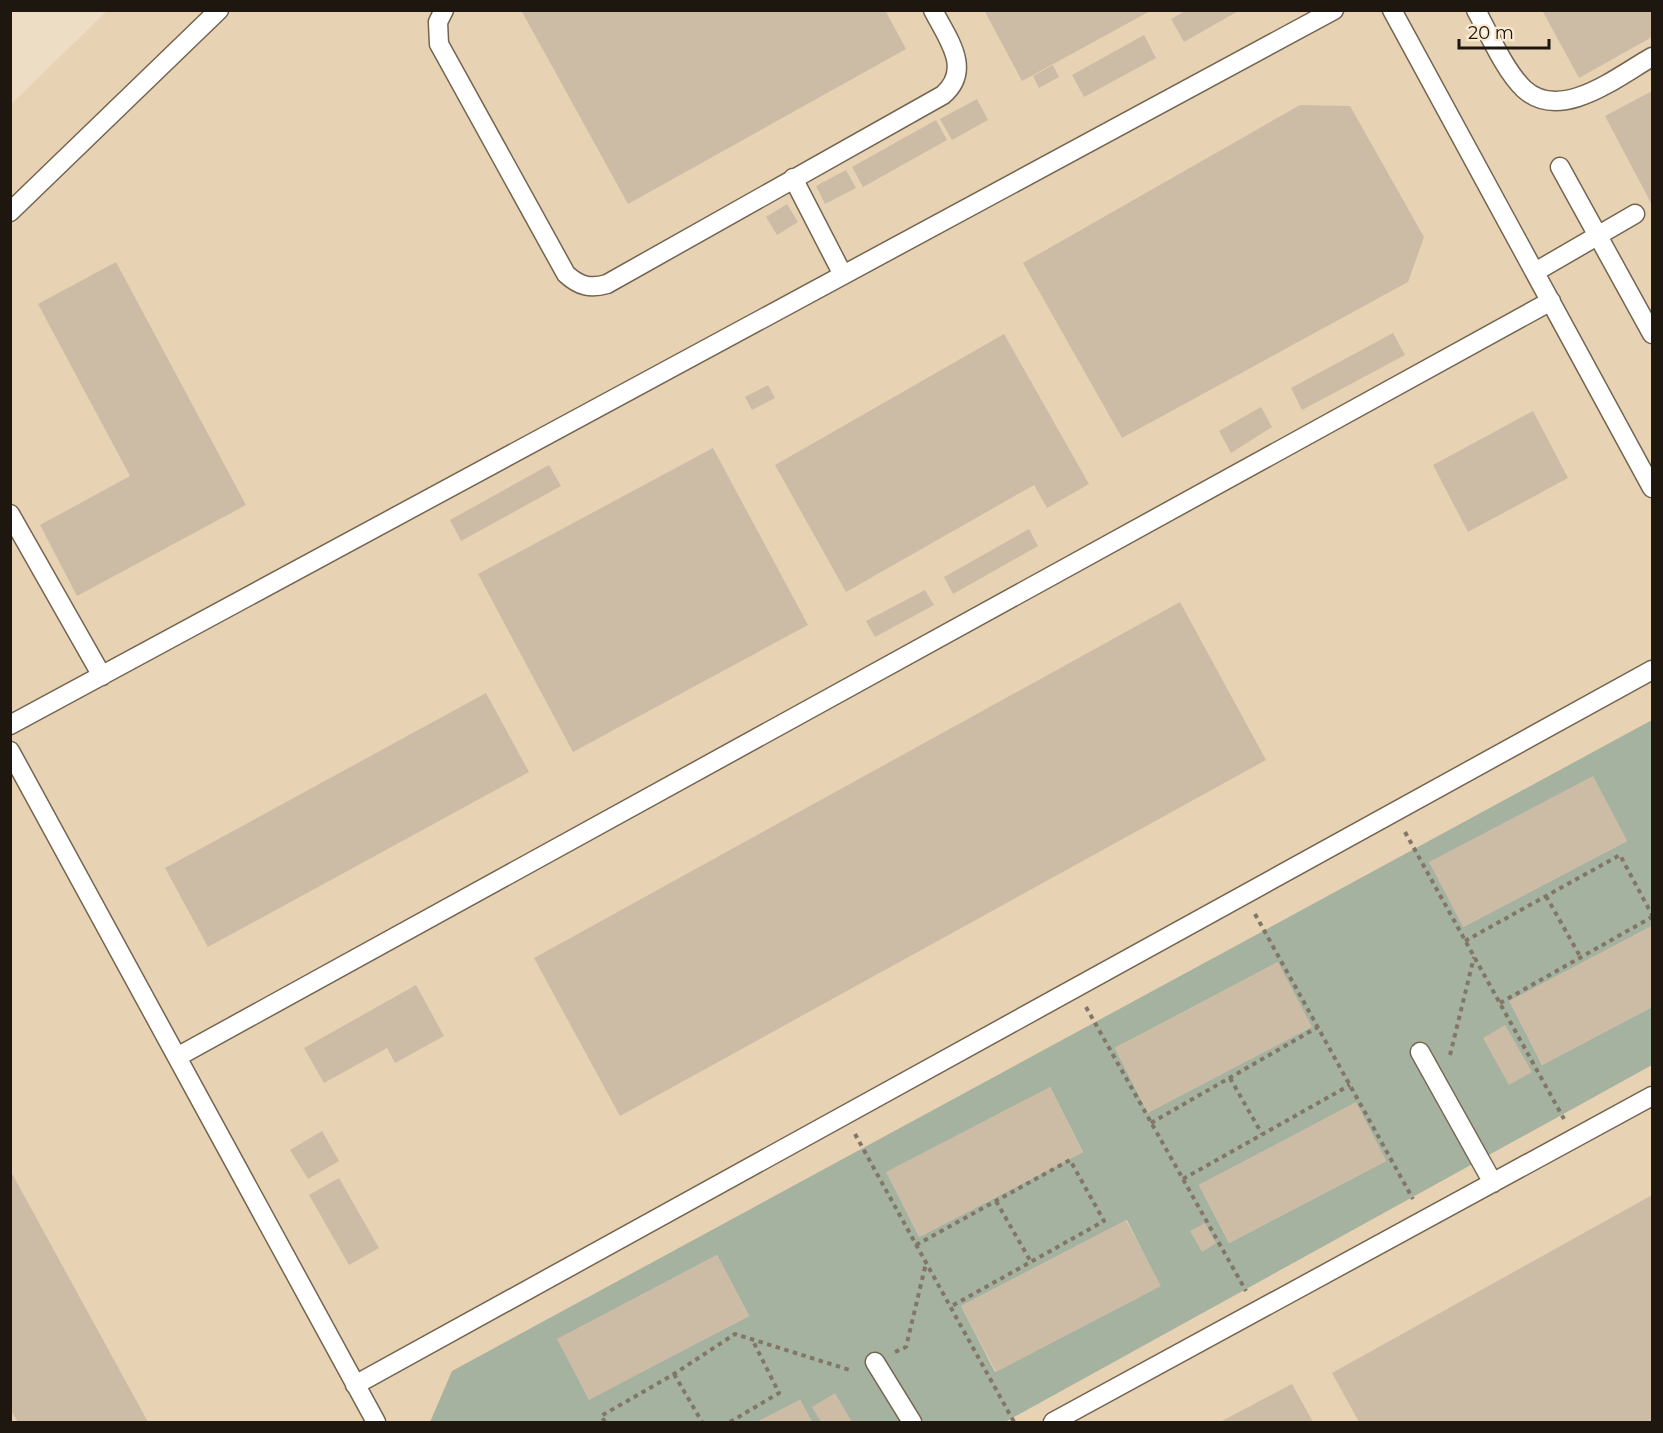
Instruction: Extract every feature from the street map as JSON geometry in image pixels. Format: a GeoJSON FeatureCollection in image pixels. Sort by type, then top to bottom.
{"type":"FeatureCollection","features":[{"type":"Feature","properties":{"kind":"lane"},"geometry":{"type":"LineString","coordinates":[[10,212],[219,10]]}},
{"type":"Feature","properties":{"kind":"lane"},"geometry":{"type":"LineString","coordinates":[[444,10],[438,22],[439,44],[566,274],[574,282],[585,286],[607,284],[951,87],[957,77],[956,54],[933,10]]}},
{"type":"Feature","properties":{"kind":"lane"},"geometry":{"type":"LineString","coordinates":[[10,725],[1334,10]]}},
{"type":"Feature","properties":{"kind":"lane"},"geometry":{"type":"LineString","coordinates":[[1392,10],[1653,488]]}},
{"type":"Feature","properties":{"kind":"lane"},"geometry":{"type":"LineString","coordinates":[[1476,10],[1514,76],[1524,89],[1538,98],[1554,102],[1571,100],[1653,57]]}},
{"type":"Feature","properties":{"kind":"lane"},"geometry":{"type":"LineString","coordinates":[[1560,167],[1653,334]]}},
{"type":"Feature","properties":{"kind":"lane"},"geometry":{"type":"LineString","coordinates":[[793,178],[843,275]]}},
{"type":"Feature","properties":{"kind":"lane"},"geometry":{"type":"LineString","coordinates":[[1535,272],[1635,214]]}},
{"type":"Feature","properties":{"kind":"lane"},"geometry":{"type":"LineString","coordinates":[[177,1057],[1551,301]]}},
{"type":"Feature","properties":{"kind":"lane"},"geometry":{"type":"LineString","coordinates":[[10,514],[102,676]]}},
{"type":"Feature","properties":{"kind":"lane"},"geometry":{"type":"LineString","coordinates":[[355,1385],[1653,670]]}},
{"type":"Feature","properties":{"kind":"lane"},"geometry":{"type":"LineString","coordinates":[[10,751],[376,1422]]}},
{"type":"Feature","properties":{"kind":"lane"},"geometry":{"type":"LineString","coordinates":[[1420,1052],[1493,1183]]}},
{"type":"Feature","properties":{"kind":"lane"},"geometry":{"type":"LineString","coordinates":[[1053,1422],[1653,1096]]}},
{"type":"Feature","properties":{"kind":"lane"},"geometry":{"type":"LineString","coordinates":[[875,1362],[912,1422]]}},
{"type":"Feature","properties":{"kind":"path"},"geometry":{"type":"LineString","coordinates":[[1394,813],[1575,1138]]}},
{"type":"Feature","properties":{"kind":"path"},"geometry":{"type":"LineString","coordinates":[[1465,940],[1620,855],[1653,916],[1500,1003]]}},
{"type":"Feature","properties":{"kind":"path"},"geometry":{"type":"LineString","coordinates":[[1245,895],[1424,1220]]}},
{"type":"Feature","properties":{"kind":"path"},"geometry":{"type":"LineString","coordinates":[[1546,896],[1581,958]]}},
{"type":"Feature","properties":{"kind":"path"},"geometry":{"type":"LineString","coordinates":[[1441,1090],[1474,957]]}},
{"type":"Feature","properties":{"kind":"path"},"geometry":{"type":"LineString","coordinates":[[1076,988],[1257,1311]]}},
{"type":"Feature","properties":{"kind":"path"},"geometry":{"type":"LineString","coordinates":[[1151,1123],[1318,1027]]}},
{"type":"Feature","properties":{"kind":"path"},"geometry":{"type":"LineString","coordinates":[[1230,1078],[1262,1134]]}},
{"type":"Feature","properties":{"kind":"path"},"geometry":{"type":"LineString","coordinates":[[1183,1179],[1350,1085]]}},
{"type":"Feature","properties":{"kind":"path"},"geometry":{"type":"LineString","coordinates":[[845,1115],[1014,1422]]}},
{"type":"Feature","properties":{"kind":"path"},"geometry":{"type":"LineString","coordinates":[[916,1245],[1070,1160],[1104,1221],[950,1307]]}},
{"type":"Feature","properties":{"kind":"path"},"geometry":{"type":"LineString","coordinates":[[996,1201],[1031,1262]]}},
{"type":"Feature","properties":{"kind":"path"},"geometry":{"type":"LineString","coordinates":[[605,1422],[602,1416],[674,1374],[735,1334],[855,1372],[906,1347],[926,1263]]}},
{"type":"Feature","properties":{"kind":"path"},"geometry":{"type":"LineString","coordinates":[[730,1422],[779,1393],[751,1338]]}},
{"type":"Feature","properties":{"kind":"path"},"geometry":{"type":"LineString","coordinates":[[674,1374],[702,1422]]}},
{"type":"Feature","properties":{"kind":"shaded area"},"geometry":{"type":"Polygon","coordinates":[[[107,11],[1652,11],[1652,1422],[11,1422],[11,104],[107,11]]]}},
{"type":"Feature","properties":{"kind":"green space"},"geometry":{"type":"Polygon","coordinates":[[[1652,720],[1652,926],[1510,1001],[1542,1065],[1652,1007],[1652,1065],[1005,1422],[812,1422],[800,1400],[757,1422],[430,1422],[452,1371],[1652,720]],[[1593,777],[1463,927],[1627,841],[1593,777]],[[1278,962],[1115,1048],[1148,1113],[1278,962]],[[1050,1087],[919,1237],[1083,1152],[1050,1087]],[[1356,1103],[1199,1185],[1229,1243],[1386,1161],[1356,1103]],[[1127,1220],[961,1306],[995,1372],[1160,1286],[1127,1220]],[[717,1255],[558,1339],[589,1399],[749,1316],[717,1255]]]}},
{"type":"Feature","properties":{"kind":"building"},"geometry":{"type":"Polygon","coordinates":[[[521,10],[885,10],[906,49],[628,204],[521,10]]]}},
{"type":"Feature","properties":{"kind":"building"},"geometry":{"type":"Polygon","coordinates":[[[984,10],[1152,10],[1022,81],[984,10]]]}},
{"type":"Feature","properties":{"kind":"building"},"geometry":{"type":"Polygon","coordinates":[[[1187,10],[1240,10],[1184,42],[1171,19],[1187,10]]]}},
{"type":"Feature","properties":{"kind":"building"},"geometry":{"type":"Polygon","coordinates":[[[1542,10],[1652,10],[1652,37],[1579,78],[1542,10]]]}},
{"type":"Feature","properties":{"kind":"building"},"geometry":{"type":"Polygon","coordinates":[[[1144,35],[1156,58],[1084,97],[1072,75],[1144,35]]]}},
{"type":"Feature","properties":{"kind":"building"},"geometry":{"type":"Polygon","coordinates":[[[1053,65],[1059,77],[1039,88],[1033,76],[1053,65]]]}},
{"type":"Feature","properties":{"kind":"building"},"geometry":{"type":"Polygon","coordinates":[[[1652,91],[1652,205],[1605,116],[1652,91]]]}},
{"type":"Feature","properties":{"kind":"building"},"geometry":{"type":"Polygon","coordinates":[[[977,99],[988,120],[952,140],[940,119],[977,99]]]}},
{"type":"Feature","properties":{"kind":"building"},"geometry":{"type":"Polygon","coordinates":[[[1300,105],[1350,106],[1424,237],[1408,282],[1122,438],[1023,263],[1300,105]]]}},
{"type":"Feature","properties":{"kind":"building"},"geometry":{"type":"Polygon","coordinates":[[[936,120],[947,140],[863,187],[852,167],[936,120]]]}},
{"type":"Feature","properties":{"kind":"building"},"geometry":{"type":"Polygon","coordinates":[[[846,170],[856,188],[825,204],[816,186],[846,170]]]}},
{"type":"Feature","properties":{"kind":"building"},"geometry":{"type":"Polygon","coordinates":[[[787,204],[798,222],[777,235],[766,217],[787,204]]]}},
{"type":"Feature","properties":{"kind":"building"},"geometry":{"type":"Polygon","coordinates":[[[116,262],[246,505],[77,596],[40,525],[130,476],[38,304],[116,262]]]}},
{"type":"Feature","properties":{"kind":"building"},"geometry":{"type":"Polygon","coordinates":[[[1393,333],[1405,355],[1302,410],[1291,388],[1393,333]]]}},
{"type":"Feature","properties":{"kind":"building"},"geometry":{"type":"Polygon","coordinates":[[[1004,334],[1089,484],[1047,508],[1034,485],[846,592],[775,465],[1004,334]]]}},
{"type":"Feature","properties":{"kind":"building"},"geometry":{"type":"Polygon","coordinates":[[[768,385],[775,398],[752,410],[745,397],[768,385]]]}},
{"type":"Feature","properties":{"kind":"building"},"geometry":{"type":"Polygon","coordinates":[[[1261,407],[1272,427],[1231,453],[1219,431],[1261,407]]]}},
{"type":"Feature","properties":{"kind":"building"},"geometry":{"type":"Polygon","coordinates":[[[1533,411],[1568,478],[1468,532],[1433,465],[1533,411]]]}},
{"type":"Feature","properties":{"kind":"building"},"geometry":{"type":"Polygon","coordinates":[[[713,448],[808,625],[573,752],[478,574],[713,448]]]}},
{"type":"Feature","properties":{"kind":"building"},"geometry":{"type":"Polygon","coordinates":[[[549,465],[561,486],[461,541],[450,520],[549,465]]]}},
{"type":"Feature","properties":{"kind":"building"},"geometry":{"type":"Polygon","coordinates":[[[1029,529],[1038,546],[953,594],[944,577],[1029,529]]]}},
{"type":"Feature","properties":{"kind":"building"},"geometry":{"type":"Polygon","coordinates":[[[925,590],[934,605],[875,637],[866,621],[925,590]]]}},
{"type":"Feature","properties":{"kind":"building"},"geometry":{"type":"Polygon","coordinates":[[[1180,602],[1266,760],[620,1116],[534,958],[1180,602]]]}},
{"type":"Feature","properties":{"kind":"building"},"geometry":{"type":"Polygon","coordinates":[[[486,693],[529,772],[208,947],[165,868],[486,693]]]}},
{"type":"Feature","properties":{"kind":"building"},"geometry":{"type":"Polygon","coordinates":[[[1593,776],[1627,841],[1463,927],[1429,862],[1593,776]]]}},
{"type":"Feature","properties":{"kind":"building"},"geometry":{"type":"Polygon","coordinates":[[[1652,926],[1652,1007],[1542,1065],[1509,1001],[1652,926]]]}},
{"type":"Feature","properties":{"kind":"building"},"geometry":{"type":"Polygon","coordinates":[[[1278,962],[1312,1027],[1148,1113],[1115,1048],[1278,962]]]}},
{"type":"Feature","properties":{"kind":"building"},"geometry":{"type":"Polygon","coordinates":[[[416,985],[444,1036],[395,1063],[387,1048],[324,1083],[304,1048],[416,985]]]}},
{"type":"Feature","properties":{"kind":"building"},"geometry":{"type":"Polygon","coordinates":[[[1505,1025],[1532,1072],[1509,1085],[1483,1038],[1505,1025]]]}},
{"type":"Feature","properties":{"kind":"building"},"geometry":{"type":"Polygon","coordinates":[[[1050,1087],[1083,1152],[919,1237],[886,1172],[1050,1087]]]}},
{"type":"Feature","properties":{"kind":"building"},"geometry":{"type":"Polygon","coordinates":[[[1356,1102],[1386,1161],[1229,1243],[1199,1185],[1356,1102]]]}},
{"type":"Feature","properties":{"kind":"building"},"geometry":{"type":"Polygon","coordinates":[[[322,1131],[339,1161],[308,1179],[290,1150],[322,1131]]]}},
{"type":"Feature","properties":{"kind":"building"},"geometry":{"type":"Polygon","coordinates":[[[10,1170],[148,1422],[18,1422],[10,1409],[10,1170]]]}},
{"type":"Feature","properties":{"kind":"building"},"geometry":{"type":"Polygon","coordinates":[[[339,1178],[379,1248],[349,1265],[309,1195],[339,1178]]]}},
{"type":"Feature","properties":{"kind":"building"},"geometry":{"type":"Polygon","coordinates":[[[1652,1195],[1652,1422],[1359,1422],[1332,1373],[1652,1195]]]}},
{"type":"Feature","properties":{"kind":"building"},"geometry":{"type":"Polygon","coordinates":[[[1126,1220],[1161,1286],[996,1372],[961,1306],[1126,1220]]]}},
{"type":"Feature","properties":{"kind":"building"},"geometry":{"type":"Polygon","coordinates":[[[1205,1223],[1216,1243],[1202,1252],[1190,1231],[1205,1223]]]}},
{"type":"Feature","properties":{"kind":"building"},"geometry":{"type":"Polygon","coordinates":[[[717,1255],[749,1316],[589,1400],[557,1339],[717,1255]]]}},
{"type":"Feature","properties":{"kind":"building"},"geometry":{"type":"Polygon","coordinates":[[[1292,1384],[1313,1422],[1220,1422],[1292,1384]]]}},
{"type":"Feature","properties":{"kind":"building"},"geometry":{"type":"Polygon","coordinates":[[[835,1393],[852,1422],[821,1422],[812,1407],[835,1393]]]}},
{"type":"Feature","properties":{"kind":"building"},"geometry":{"type":"Polygon","coordinates":[[[800,1400],[812,1422],[757,1422],[800,1400]]]}}]}
